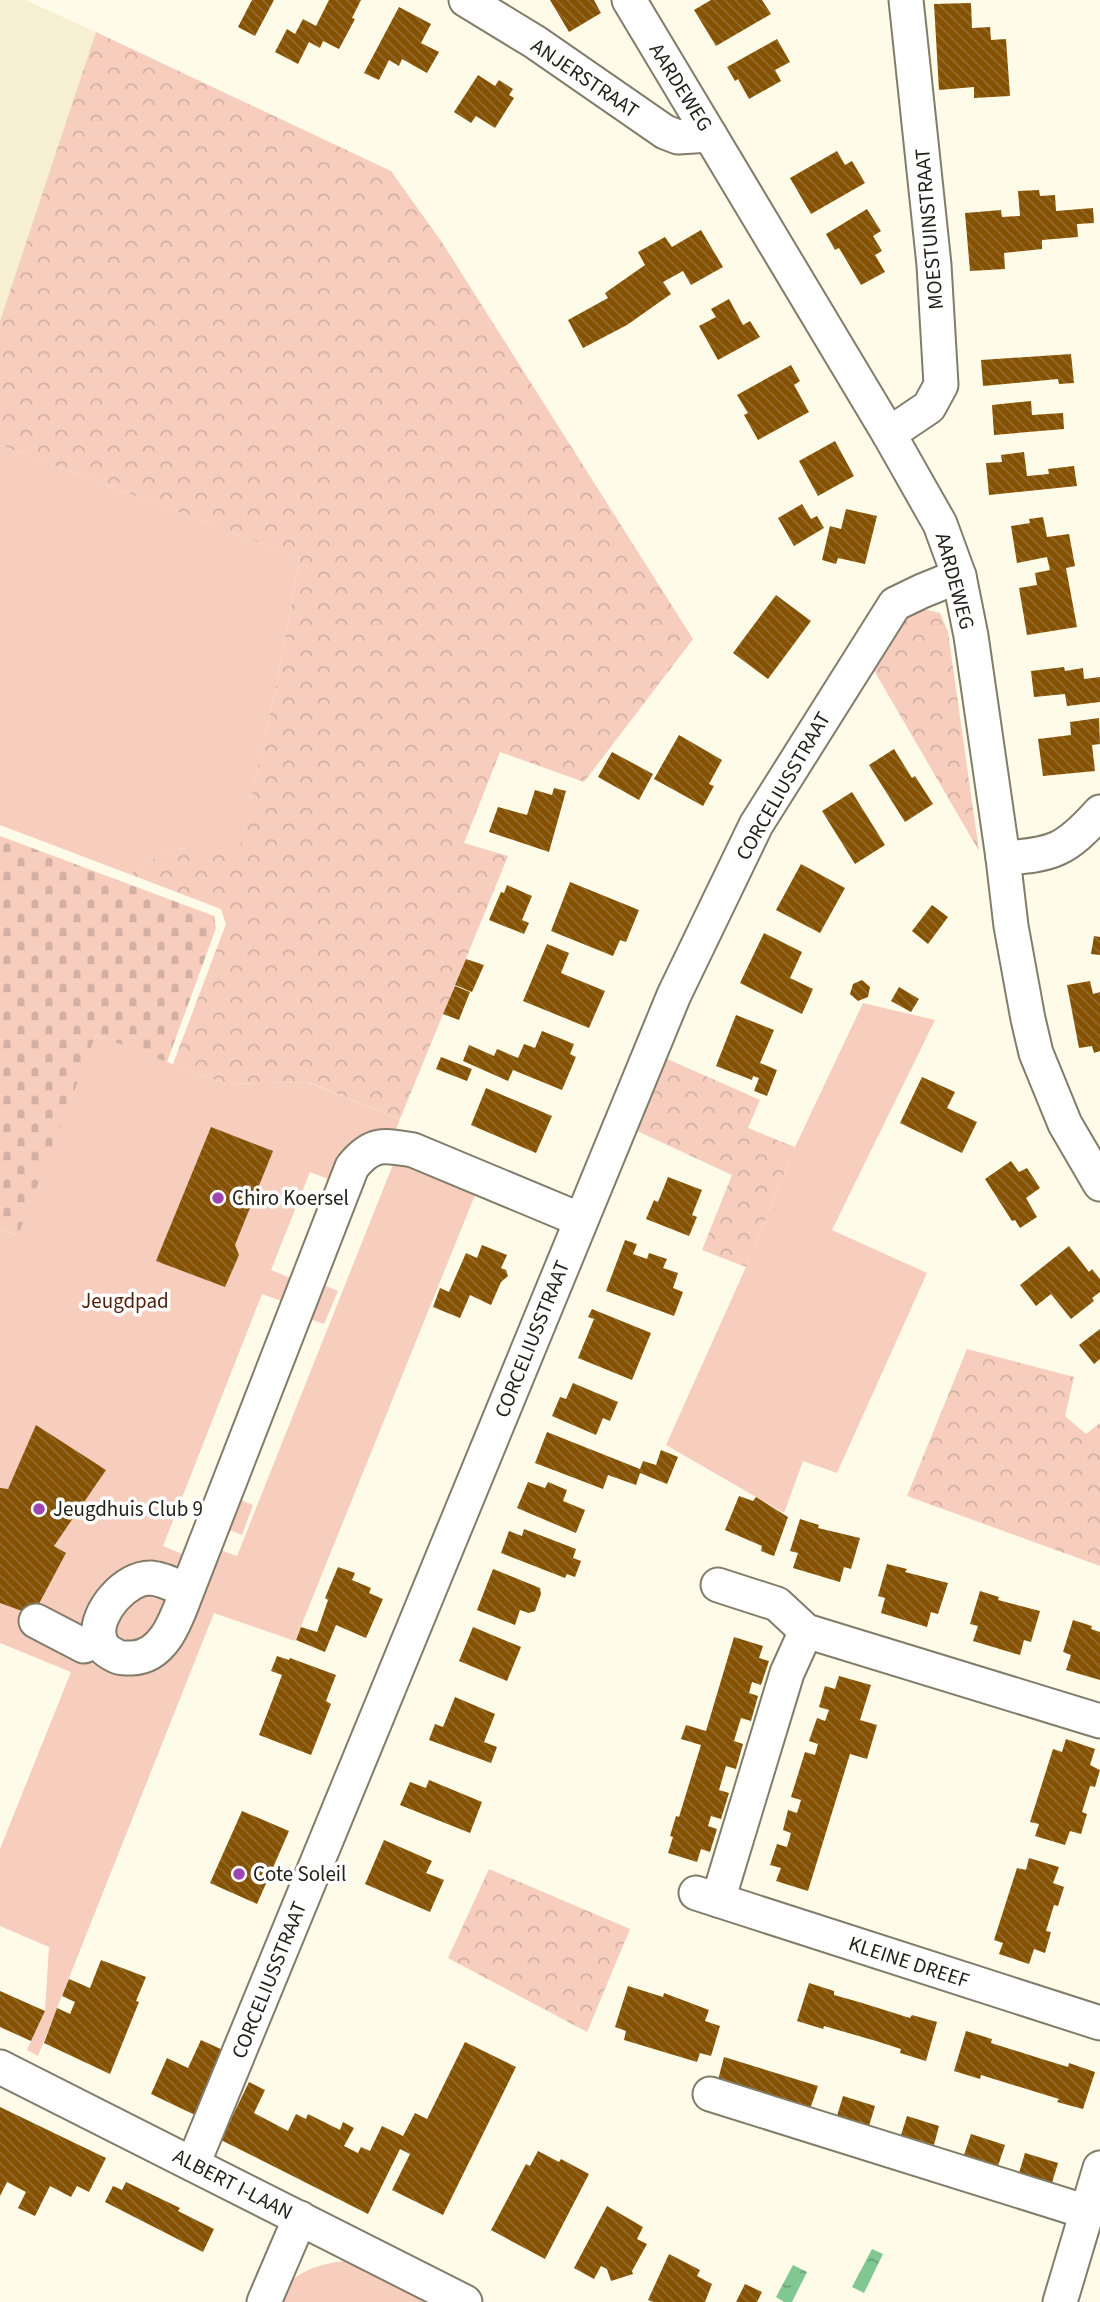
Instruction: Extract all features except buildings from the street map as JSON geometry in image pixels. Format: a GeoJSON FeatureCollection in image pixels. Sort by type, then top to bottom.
{"type":"FeatureCollection","features":[{"type":"Feature","properties":{"kind":"street","name":"ANJERSTRAAT"},"geometry":{"type":"LineString","coordinates":[[466,0],[535,43],[665,132],[678,137],[710,135]]}},
{"type":"Feature","properties":{"kind":"street","name":"AARDEWEG"},"geometry":{"type":"LineString","coordinates":[[629,0],[940,524],[959,576],[971,636],[1003,858],[1010,926],[1036,1053],[1065,1124],[1100,1184]]}},
{"type":"Feature","properties":{"kind":"street","name":"MOESTUINSTRAAT"},"geometry":{"type":"LineString","coordinates":[[889,434],[929,407],[941,385],[932,252],[906,0]]}},
{"type":"Feature","properties":{"kind":"street","name":"CORCELIUSSTRAAT"},"geometry":{"type":"LineString","coordinates":[[193,2164],[674,995],[756,825],[895,604],[959,576]]}},
{"type":"Feature","properties":{"kind":"street"},"geometry":{"type":"LineString","coordinates":[[1003,858],[1035,856],[1059,848],[1077,837],[1100,812]]}},
{"type":"Feature","properties":{"kind":"street"},"geometry":{"type":"LineString","coordinates":[[187,1591],[166,1581],[149,1578],[135,1582],[117,1593],[103,1612],[98,1636],[105,1650],[121,1658],[140,1658],[157,1647],[172,1629],[187,1591],[352,1167],[363,1153],[386,1145],[413,1150],[581,1220]]}},
{"type":"Feature","properties":{"kind":"street"},"geometry":{"type":"LineString","coordinates":[[718,1585],[777,1604],[806,1631],[1100,1721]]}},
{"type":"Feature","properties":{"kind":"street"},"geometry":{"type":"LineString","coordinates":[[36,1621],[84,1646],[100,1640]]}},
{"type":"Feature","properties":{"kind":"street","name":"KLEINE DREEF"},"geometry":{"type":"LineString","coordinates":[[806,1631],[787,1673],[707,1897],[1100,2023]]}},
{"type":"Feature","properties":{"kind":"street","name":"ALBERT I-LAAN"},"geometry":{"type":"LineString","coordinates":[[0,2067],[465,2302]]}},
{"type":"Feature","properties":{"kind":"street"},"geometry":{"type":"LineString","coordinates":[[710,2094],[1087,2212]]}},
{"type":"Feature","properties":{"kind":"street"},"geometry":{"type":"LineString","coordinates":[[1060,2302],[1100,2168]]}},
{"type":"Feature","properties":{"kind":"street"},"geometry":{"type":"LineString","coordinates":[[264,2302],[300,2218]]}},
{"type":"Feature","properties":{"kind":"shaded area"},"geometry":{"type":"Polygon","coordinates":[[[0,0],[25,0],[96,32],[0,321],[0,0]]]}},
{"type":"Feature","properties":{"kind":"green space"},"geometry":{"type":"Polygon","coordinates":[[[96,32],[391,171],[443,244],[693,639],[584,782],[500,752],[464,843],[508,856],[400,1119],[308,1082],[226,1084],[173,1064],[226,924],[221,909],[129,874],[172,848],[239,851],[275,692],[300,558],[0,445],[0,321],[96,32]]]}},
{"type":"Feature","properties":{"kind":"green space"},"geometry":{"type":"Polygon","coordinates":[[[0,445],[300,558],[275,692],[239,852],[172,848],[129,874],[0,825],[0,445]]]}},
{"type":"Feature","properties":{"kind":"green space"},"geometry":{"type":"Polygon","coordinates":[[[924,609],[940,613],[948,632],[979,851],[872,667],[900,625],[924,609]]]}},
{"type":"Feature","properties":{"kind":"green space"},"geometry":{"type":"Polygon","coordinates":[[[0,836],[214,916],[216,928],[167,1062],[96,1035],[18,1235],[0,1229],[0,836]]]}},
{"type":"Feature","properties":{"kind":"green space"},"geometry":{"type":"Polygon","coordinates":[[[863,1003],[935,1020],[832,1230],[927,1273],[837,1473],[803,1461],[784,1513],[666,1445],[746,1267],[795,1147],[863,1003]]]}},
{"type":"Feature","properties":{"kind":"green space","name":"Jeugdpad"},"geometry":{"type":"Polygon","coordinates":[[[96,1035],[226,1084],[307,1082],[400,1119],[394,1135],[333,1181],[310,1172],[271,1270],[293,1279],[284,1302],[262,1294],[163,1546],[187,1556],[182,1565],[176,1570],[99,1600],[131,1670],[215,1548],[237,1556],[396,1157],[477,1190],[295,1641],[214,1613],[38,2056],[27,2050],[45,2011],[49,1947],[0,1926],[0,1849],[71,1672],[0,1643],[0,1229],[17,1235],[96,1035]]]}},
{"type":"Feature","properties":{"kind":"green space"},"geometry":{"type":"Polygon","coordinates":[[[665,1058],[760,1100],[748,1128],[795,1147],[746,1267],[702,1250],[732,1175],[635,1130],[665,1058]]]}},
{"type":"Feature","properties":{"kind":"green space"},"geometry":{"type":"Polygon","coordinates":[[[318,1283],[338,1291],[324,1324],[304,1317],[318,1283]]]}},
{"type":"Feature","properties":{"kind":"green space"},"geometry":{"type":"Polygon","coordinates":[[[967,1349],[1074,1377],[1065,1416],[1086,1434],[1100,1423],[1100,1566],[907,1496],[967,1349]]]}},
{"type":"Feature","properties":{"kind":"green space"},"geometry":{"type":"Polygon","coordinates":[[[236,1498],[253,1505],[242,1535],[224,1528],[236,1498]]]}},
{"type":"Feature","properties":{"kind":"green space"},"geometry":{"type":"Polygon","coordinates":[[[145,1589],[166,1599],[163,1619],[136,1645],[112,1640],[114,1616],[145,1589]]]}},
{"type":"Feature","properties":{"kind":"green space"},"geometry":{"type":"Polygon","coordinates":[[[489,1869],[630,1929],[587,2032],[448,1958],[489,1869]]]}},
{"type":"Feature","properties":{"kind":"green space"},"geometry":{"type":"Polygon","coordinates":[[[343,2261],[371,2272],[429,2302],[277,2302],[288,2284],[304,2272],[343,2261]]]}},
{"type":"Feature","properties":{"kind":"water"},"geometry":{"type":"Polygon","coordinates":[[[872,2249],[883,2254],[864,2293],[852,2287],[872,2249]]]}},
{"type":"Feature","properties":{"kind":"water"},"geometry":{"type":"Polygon","coordinates":[[[793,2265],[807,2272],[792,2302],[784,2302],[776,2297],[793,2265]]]}},
{"type":"Feature","properties":{"kind":"place","name":"Chiro Koersel"},"geometry":{"type":"Point","coordinates":[218,1198]}},
{"type":"Feature","properties":{"kind":"place","name":"Jeugdhuis Club 9"},"geometry":{"type":"Point","coordinates":[39,1509]}},
{"type":"Feature","properties":{"kind":"place","name":"Cote Soleil"},"geometry":{"type":"Point","coordinates":[239,1874]}}]}
